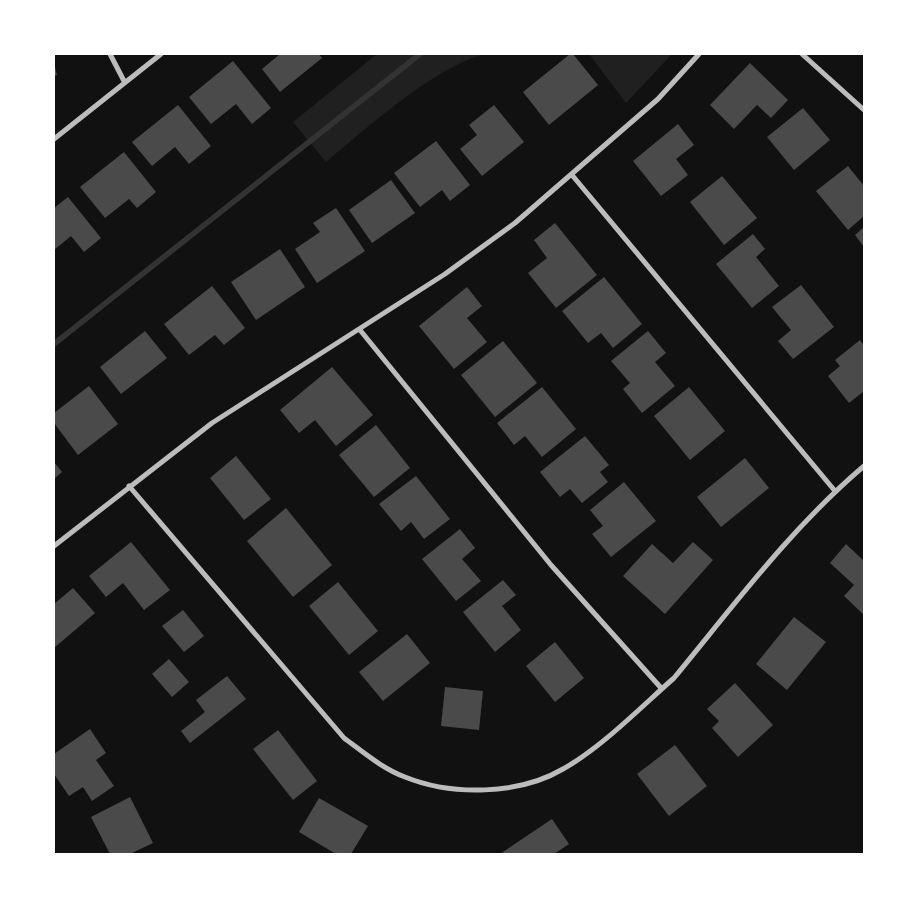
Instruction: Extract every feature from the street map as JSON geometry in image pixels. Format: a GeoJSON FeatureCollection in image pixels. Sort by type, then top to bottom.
{"type":"FeatureCollection","features":[{"type":"Feature","properties":{"kind":"street"},"geometry":{"type":"LineString","coordinates":[[110,54],[124,81]]}},
{"type":"Feature","properties":{"kind":"street"},"geometry":{"type":"LineString","coordinates":[[54,139],[160,54]]}},
{"type":"Feature","properties":{"kind":"street"},"geometry":{"type":"LineString","coordinates":[[54,546],[212,423],[275,381],[360,330],[445,274],[508,229],[658,99],[699,54]]}},
{"type":"Feature","properties":{"kind":"street"},"geometry":{"type":"LineString","coordinates":[[802,54],[864,110]]}},
{"type":"Feature","properties":{"kind":"street"},"geometry":{"type":"LineString","coordinates":[[572,175],[835,491]]}},
{"type":"Feature","properties":{"kind":"street"},"geometry":{"type":"LineString","coordinates":[[360,330],[551,565],[662,689]]}},
{"type":"Feature","properties":{"kind":"street"},"geometry":{"type":"LineString","coordinates":[[129,486],[344,738],[370,757],[403,777],[426,785],[481,789],[533,782],[563,769],[600,742],[674,678],[789,537],[835,491],[864,466]]}},
{"type":"Feature","properties":{"kind":"shaded area"},"geometry":{"type":"Polygon","coordinates":[[[377,54],[485,54],[465,61],[423,85],[381,116],[326,162],[293,122],[377,54]]]}},
{"type":"Feature","properties":{"kind":"shaded area"},"geometry":{"type":"Polygon","coordinates":[[[589,54],[672,54],[626,103],[589,54]]]}},
{"type":"Feature","properties":{"kind":"building"},"geometry":{"type":"Polygon","coordinates":[[[280,54],[319,54],[322,58],[280,92],[262,69],[280,54]]]}},
{"type":"Feature","properties":{"kind":"building"},"geometry":{"type":"Polygon","coordinates":[[[570,54],[573,54],[598,85],[549,125],[523,92],[570,54]]]}},
{"type":"Feature","properties":{"kind":"building"},"geometry":{"type":"Polygon","coordinates":[[[233,61],[271,108],[252,124],[236,104],[211,124],[189,97],[233,61]]]}},
{"type":"Feature","properties":{"kind":"building"},"geometry":{"type":"Polygon","coordinates":[[[750,63],[788,100],[771,118],[757,105],[734,129],[710,105],[750,63]]]}},
{"type":"Feature","properties":{"kind":"building"},"geometry":{"type":"Polygon","coordinates":[[[54,64],[57,75],[54,76],[54,64]]]}},
{"type":"Feature","properties":{"kind":"building"},"geometry":{"type":"Polygon","coordinates":[[[178,105],[211,146],[189,164],[175,147],[152,166],[132,142],[178,105]]]}},
{"type":"Feature","properties":{"kind":"building"},"geometry":{"type":"Polygon","coordinates":[[[494,105],[524,142],[482,176],[460,149],[477,135],[469,125],[494,105]]]}},
{"type":"Feature","properties":{"kind":"building"},"geometry":{"type":"Polygon","coordinates":[[[803,108],[830,140],[794,170],[767,137],[803,108]]]}},
{"type":"Feature","properties":{"kind":"building"},"geometry":{"type":"Polygon","coordinates":[[[678,124],[694,145],[676,159],[688,175],[661,196],[633,161],[678,124]]]}},
{"type":"Feature","properties":{"kind":"building"},"geometry":{"type":"Polygon","coordinates":[[[436,141],[470,185],[450,201],[442,190],[420,207],[394,173],[436,141]]]}},
{"type":"Feature","properties":{"kind":"building"},"geometry":{"type":"Polygon","coordinates":[[[124,152],[156,192],[137,208],[129,199],[105,218],[80,187],[124,152]]]}},
{"type":"Feature","properties":{"kind":"building"},"geometry":{"type":"Polygon","coordinates":[[[848,166],[864,186],[864,216],[848,230],[816,191],[848,166]]]}},
{"type":"Feature","properties":{"kind":"building"},"geometry":{"type":"Polygon","coordinates":[[[722,176],[757,218],[724,245],[690,202],[722,176]]]}},
{"type":"Feature","properties":{"kind":"building"},"geometry":{"type":"Polygon","coordinates":[[[391,180],[415,213],[372,243],[349,210],[391,180]]]}},
{"type":"Feature","properties":{"kind":"building"},"geometry":{"type":"Polygon","coordinates":[[[68,197],[101,238],[84,252],[71,236],[54,250],[54,208],[68,197]]]}},
{"type":"Feature","properties":{"kind":"building"},"geometry":{"type":"Polygon","coordinates":[[[336,208],[365,251],[317,283],[295,249],[320,232],[313,223],[336,208]]]}},
{"type":"Feature","properties":{"kind":"building"},"geometry":{"type":"Polygon","coordinates":[[[555,223],[597,275],[556,308],[528,273],[547,258],[534,240],[555,223]]]}},
{"type":"Feature","properties":{"kind":"building"},"geometry":{"type":"Polygon","coordinates":[[[864,227],[864,247],[855,235],[864,227]]]}},
{"type":"Feature","properties":{"kind":"building"},"geometry":{"type":"Polygon","coordinates":[[[753,234],[765,249],[756,257],[779,286],[752,308],[716,264],[753,234]]]}},
{"type":"Feature","properties":{"kind":"building"},"geometry":{"type":"Polygon","coordinates":[[[280,249],[305,287],[256,320],[231,282],[280,249]]]}},
{"type":"Feature","properties":{"kind":"building"},"geometry":{"type":"Polygon","coordinates":[[[604,277],[642,324],[613,348],[601,333],[588,343],[562,311],[604,277]]]}},
{"type":"Feature","properties":{"kind":"building"},"geometry":{"type":"Polygon","coordinates":[[[801,285],[834,327],[793,359],[778,341],[791,330],[772,307],[801,285]]]}},
{"type":"Feature","properties":{"kind":"building"},"geometry":{"type":"Polygon","coordinates":[[[212,286],[245,328],[224,345],[215,335],[189,355],[164,324],[212,286]]]}},
{"type":"Feature","properties":{"kind":"building"},"geometry":{"type":"Polygon","coordinates":[[[467,287],[482,306],[467,318],[487,342],[454,369],[419,326],[467,287]]]}},
{"type":"Feature","properties":{"kind":"building"},"geometry":{"type":"Polygon","coordinates":[[[145,331],[167,358],[121,394],[100,367],[145,331]]]}},
{"type":"Feature","properties":{"kind":"building"},"geometry":{"type":"Polygon","coordinates":[[[648,331],[666,353],[655,362],[675,386],[642,413],[623,389],[630,383],[611,361],[648,331]]]}},
{"type":"Feature","properties":{"kind":"building"},"geometry":{"type":"Polygon","coordinates":[[[860,340],[864,346],[864,391],[849,403],[828,376],[840,366],[835,360],[860,340]]]}},
{"type":"Feature","properties":{"kind":"building"},"geometry":{"type":"Polygon","coordinates":[[[503,341],[537,383],[495,417],[461,375],[503,341]]]}},
{"type":"Feature","properties":{"kind":"building"},"geometry":{"type":"Polygon","coordinates":[[[332,367],[373,415],[336,446],[315,420],[299,433],[280,410],[332,367]]]}},
{"type":"Feature","properties":{"kind":"building"},"geometry":{"type":"Polygon","coordinates":[[[89,386],[118,424],[78,455],[54,423],[54,413],[89,386]]]}},
{"type":"Feature","properties":{"kind":"building"},"geometry":{"type":"Polygon","coordinates":[[[542,387],[576,429],[542,457],[525,436],[514,445],[497,423],[542,387]]]}},
{"type":"Feature","properties":{"kind":"building"},"geometry":{"type":"Polygon","coordinates":[[[689,387],[725,431],[690,460],[654,416],[689,387]]]}},
{"type":"Feature","properties":{"kind":"building"},"geometry":{"type":"Polygon","coordinates":[[[376,425],[410,468],[374,497],[339,455],[376,425]]]}},
{"type":"Feature","properties":{"kind":"building"},"geometry":{"type":"Polygon","coordinates":[[[585,436],[609,465],[600,472],[608,482],[582,503],[570,489],[560,497],[540,472],[585,436]]]}},
{"type":"Feature","properties":{"kind":"building"},"geometry":{"type":"Polygon","coordinates":[[[236,456],[271,499],[244,520],[210,478],[236,456]]]}},
{"type":"Feature","properties":{"kind":"building"},"geometry":{"type":"Polygon","coordinates":[[[745,458],[769,488],[721,527],[697,497],[745,458]]]}},
{"type":"Feature","properties":{"kind":"building"},"geometry":{"type":"Polygon","coordinates":[[[54,462],[62,472],[54,479],[54,462]]]}},
{"type":"Feature","properties":{"kind":"building"},"geometry":{"type":"Polygon","coordinates":[[[416,476],[450,519],[424,539],[411,522],[401,531],[379,504],[416,476]]]}},
{"type":"Feature","properties":{"kind":"building"},"geometry":{"type":"Polygon","coordinates":[[[624,482],[656,521],[611,557],[592,534],[603,526],[590,510],[624,482]]]}},
{"type":"Feature","properties":{"kind":"building"},"geometry":{"type":"Polygon","coordinates":[[[286,508],[332,565],[293,597],[247,541],[286,508]]]}},
{"type":"Feature","properties":{"kind":"building"},"geometry":{"type":"Polygon","coordinates":[[[460,529],[475,548],[462,559],[481,581],[456,601],[422,559],[460,529]]]}},
{"type":"Feature","properties":{"kind":"building"},"geometry":{"type":"Polygon","coordinates":[[[131,542],[170,590],[144,610],[123,583],[106,597],[89,576],[131,542]]]}},
{"type":"Feature","properties":{"kind":"building"},"geometry":{"type":"Polygon","coordinates":[[[693,542],[713,560],[665,614],[623,576],[652,544],[673,563],[693,542]]]}},
{"type":"Feature","properties":{"kind":"building"},"geometry":{"type":"Polygon","coordinates":[[[846,544],[864,561],[864,615],[844,596],[854,585],[830,563],[846,544]]]}},
{"type":"Feature","properties":{"kind":"building"},"geometry":{"type":"Polygon","coordinates":[[[503,580],[516,595],[502,606],[521,630],[495,652],[463,612],[503,580]]]}},
{"type":"Feature","properties":{"kind":"building"},"geometry":{"type":"Polygon","coordinates":[[[338,582],[378,631],[349,655],[309,606],[338,582]]]}},
{"type":"Feature","properties":{"kind":"building"},"geometry":{"type":"Polygon","coordinates":[[[73,588],[95,613],[54,648],[54,604],[73,588]]]}},
{"type":"Feature","properties":{"kind":"building"},"geometry":{"type":"Polygon","coordinates":[[[183,610],[204,636],[184,652],[162,626],[183,610]]]}},
{"type":"Feature","properties":{"kind":"building"},"geometry":{"type":"Polygon","coordinates":[[[794,617],[826,642],[787,690],[756,664],[794,617]]]}},
{"type":"Feature","properties":{"kind":"building"},"geometry":{"type":"Polygon","coordinates":[[[407,634],[430,663],[383,701],[359,672],[407,634]]]}},
{"type":"Feature","properties":{"kind":"building"},"geometry":{"type":"Polygon","coordinates":[[[555,642],[584,678],[555,702],[526,666],[555,642]]]}},
{"type":"Feature","properties":{"kind":"building"},"geometry":{"type":"Polygon","coordinates":[[[169,659],[189,682],[172,697],[152,674],[169,659]]]}},
{"type":"Feature","properties":{"kind":"building"},"geometry":{"type":"Polygon","coordinates":[[[227,676],[246,699],[190,743],[181,731],[205,712],[196,700],[227,676]]]}},
{"type":"Feature","properties":{"kind":"building"},"geometry":{"type":"Polygon","coordinates":[[[735,683],[773,725],[738,757],[712,728],[719,721],[707,709],[735,683]]]}},
{"type":"Feature","properties":{"kind":"building"},"geometry":{"type":"Polygon","coordinates":[[[445,687],[483,691],[479,730],[441,726],[445,687]]]}},
{"type":"Feature","properties":{"kind":"building"},"geometry":{"type":"Polygon","coordinates":[[[90,729],[106,753],[96,760],[114,786],[92,801],[83,787],[69,796],[54,774],[54,754],[90,729]]]}},
{"type":"Feature","properties":{"kind":"building"},"geometry":{"type":"Polygon","coordinates":[[[278,730],[317,781],[293,800],[253,749],[278,730]]]}},
{"type":"Feature","properties":{"kind":"building"},"geometry":{"type":"Polygon","coordinates":[[[675,745],[707,786],[669,816],[637,774],[675,745]]]}},
{"type":"Feature","properties":{"kind":"building"},"geometry":{"type":"Polygon","coordinates":[[[130,797],[153,843],[130,854],[110,854],[91,817],[130,797]]]}},
{"type":"Feature","properties":{"kind":"building"},"geometry":{"type":"Polygon","coordinates":[[[319,798],[368,826],[351,854],[336,854],[299,832],[319,798]]]}},
{"type":"Feature","properties":{"kind":"building"},"geometry":{"type":"Polygon","coordinates":[[[552,819],[569,844],[554,854],[500,854],[552,819]]]}},
{"type":"Feature","properties":{"kind":"waterway"},"geometry":{"type":"LineString","coordinates":[[54,344],[420,54]]}}]}
